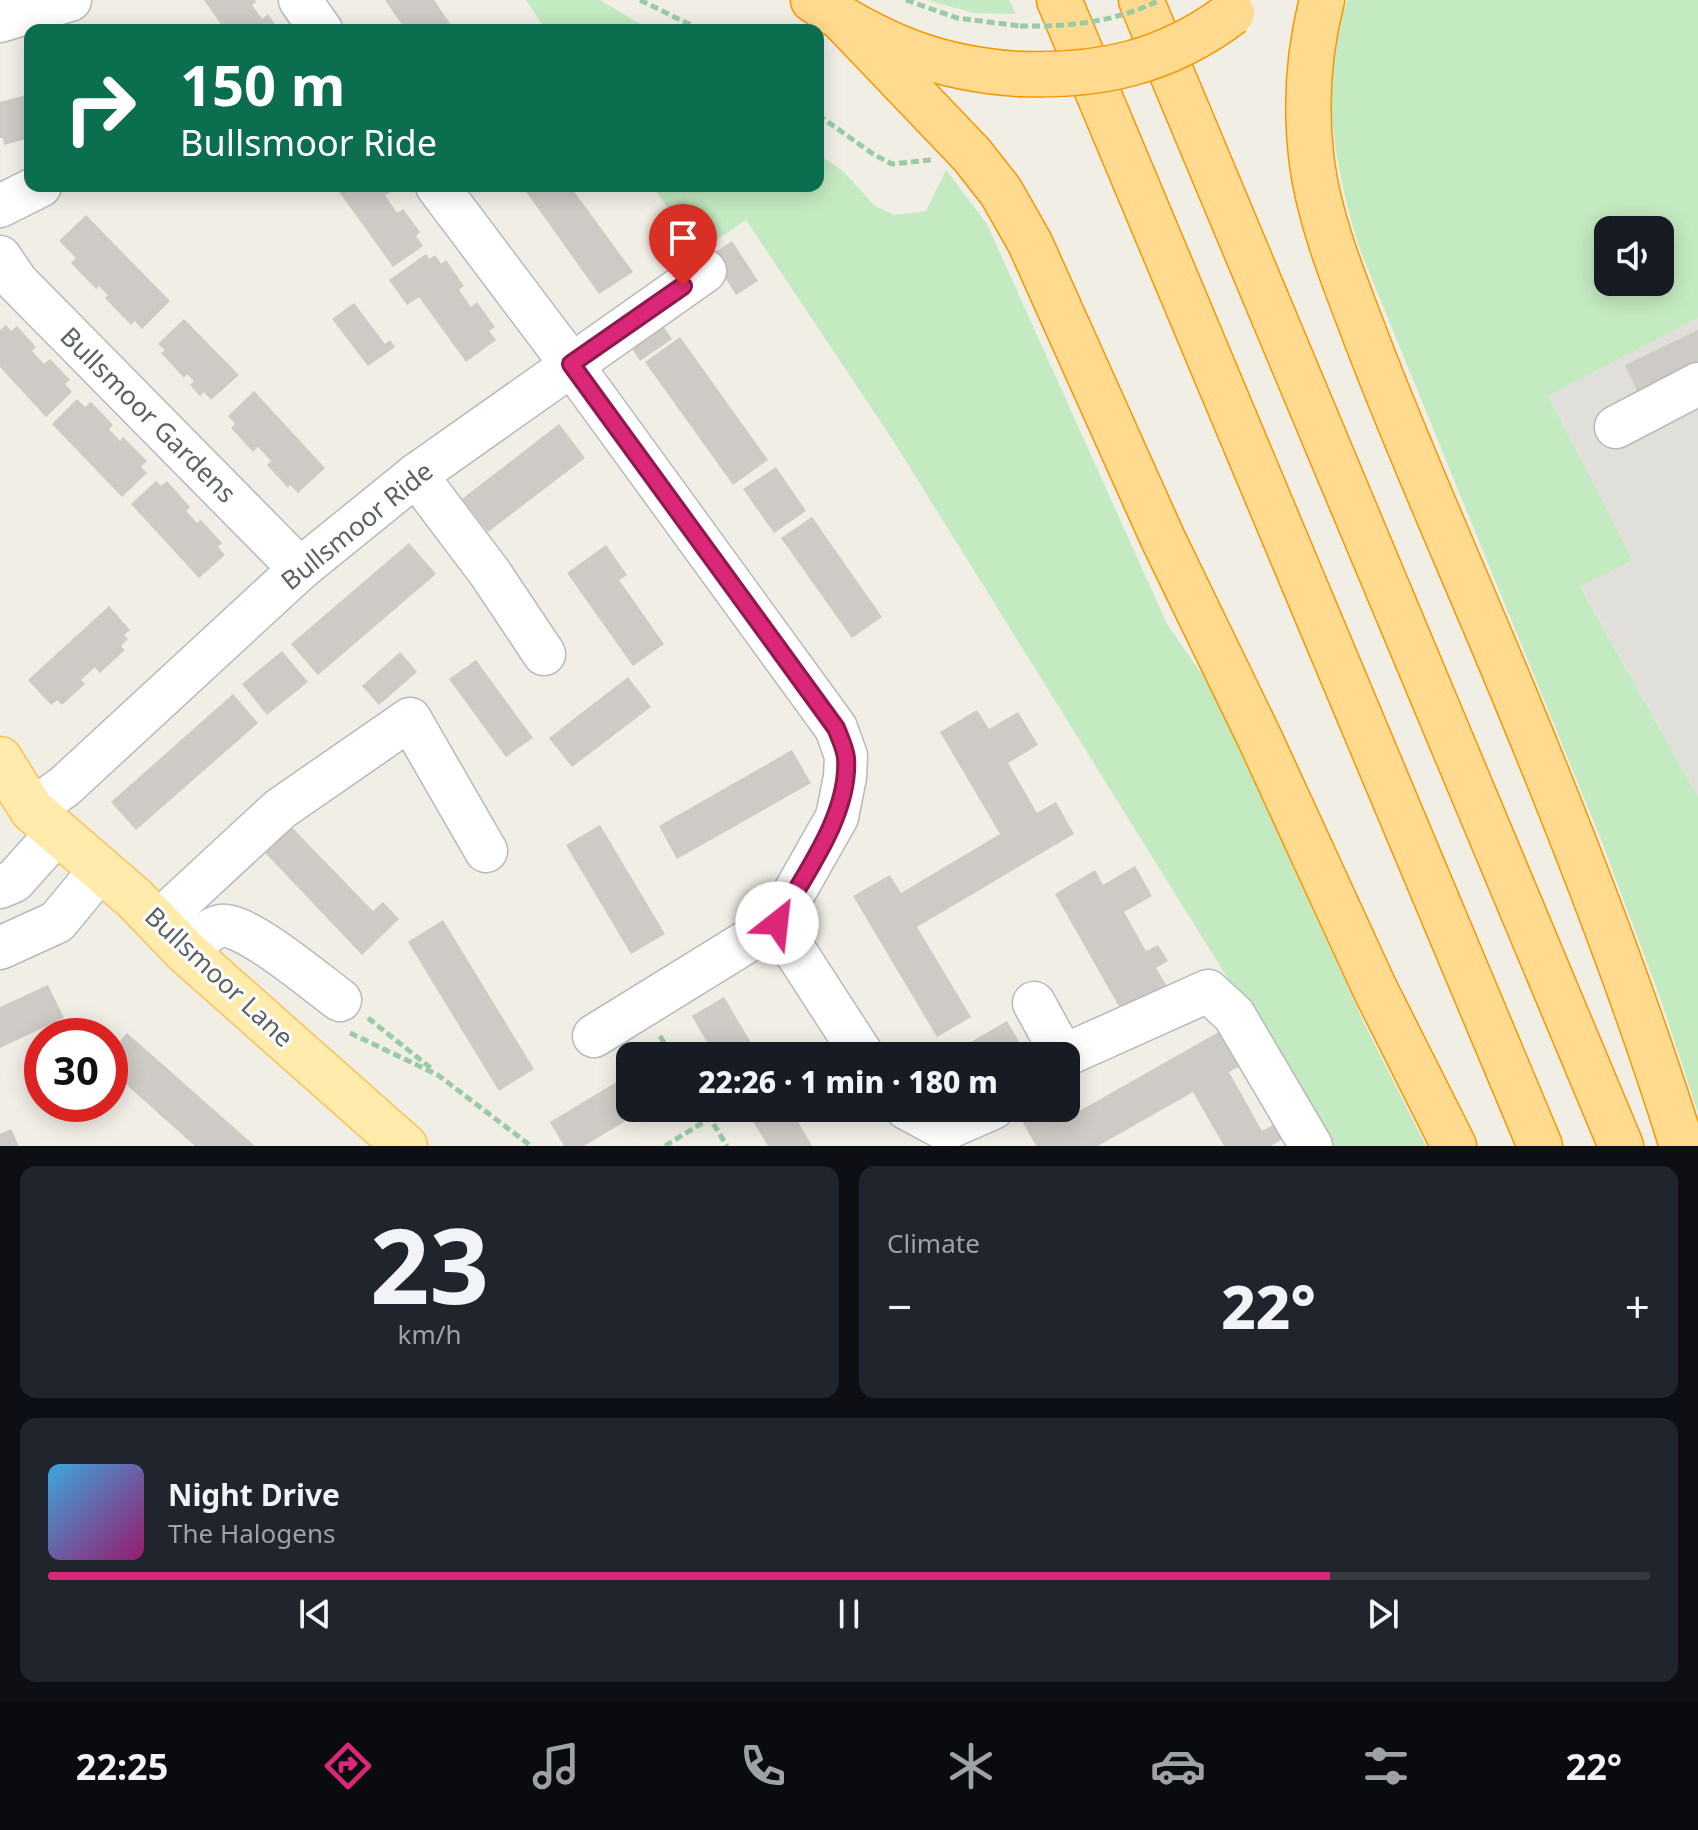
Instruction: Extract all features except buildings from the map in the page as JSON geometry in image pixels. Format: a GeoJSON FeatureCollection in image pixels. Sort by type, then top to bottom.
{"type":"FeatureCollection","features":[{"type":"Feature","properties":{"kind":"highway"},"geometry":{"type":"LineString","coordinates":[[1059,0],[1540,1146]]}},
{"type":"Feature","properties":{"kind":"highway"},"geometry":{"type":"LineString","coordinates":[[1141,0],[1621,1146]]}},
{"type":"Feature","properties":{"kind":"highway"},"geometry":{"type":"LineString","coordinates":[[1322,0],[1310,55],[1307,112],[1313,167],[1330,235],[1383,383],[1521,709],[1605,920],[1682,1146]]}},
{"type":"Feature","properties":{"kind":"highway"},"geometry":{"type":"LineString","coordinates":[[829,11],[888,44],[953,66],[1019,74],[1073,75],[1114,68],[1190,42],[1240,7]]}},
{"type":"Feature","properties":{"kind":"highway"},"geometry":{"type":"LineString","coordinates":[[829,11],[972,155],[1001,192],[1023,229],[1163,539],[1260,739],[1340,917],[1454,1146]]}},
{"type":"Feature","properties":{"kind":"main road","name":"Bullsmoor Lane"},"geometry":{"type":"LineString","coordinates":[[0,759],[30,813],[100,870],[405,1146]]}},
{"type":"Feature","properties":{"kind":"street"},"geometry":{"type":"LineString","coordinates":[[0,21],[70,0]]}},
{"type":"Feature","properties":{"kind":"street"},"geometry":{"type":"LineString","coordinates":[[300,0],[317,24]]}},
{"type":"Feature","properties":{"kind":"street"},"geometry":{"type":"LineString","coordinates":[[0,206],[28,192]]}},
{"type":"Feature","properties":{"kind":"street"},"geometry":{"type":"LineString","coordinates":[[442,192],[836,728],[846,756],[837,817],[777,923],[594,1036]]}},
{"type":"Feature","properties":{"kind":"street","name":"Bullsmoor Gardens"},"geometry":{"type":"LineString","coordinates":[[0,257],[17,282],[300,569]]}},
{"type":"Feature","properties":{"kind":"street","name":"Bullsmoor Ride"},"geometry":{"type":"LineString","coordinates":[[0,887],[14,881],[30,813],[65,786],[300,569],[416,475],[705,271]]}},
{"type":"Feature","properties":{"kind":"street"},"geometry":{"type":"LineString","coordinates":[[1616,427],[1698,384]]}},
{"type":"Feature","properties":{"kind":"street"},"geometry":{"type":"LineString","coordinates":[[416,475],[490,573],[544,654]]}},
{"type":"Feature","properties":{"kind":"street"},"geometry":{"type":"LineString","coordinates":[[172,937],[280,809],[410,719],[486,851]]}},
{"type":"Feature","properties":{"kind":"street"},"geometry":{"type":"LineString","coordinates":[[0,948],[57,922],[100,870]]}},
{"type":"Feature","properties":{"kind":"street"},"geometry":{"type":"LineString","coordinates":[[777,923],[854,1042]]}},
{"type":"Feature","properties":{"kind":"street"},"geometry":{"type":"LineString","coordinates":[[172,937],[210,931],[221,925],[237,928],[262,942],[351,1016]]}},
{"type":"Feature","properties":{"kind":"street"},"geometry":{"type":"LineString","coordinates":[[1080,1048],[1208,991],[1234,1015],[1311,1146]]}},
{"type":"Feature","properties":{"kind":"street"},"geometry":{"type":"LineString","coordinates":[[1034,1003],[1055,1042]]}},
{"type":"Feature","properties":{"kind":"street"},"geometry":{"type":"LineString","coordinates":[[932,1122],[945,1129],[974,1126]]}},
{"type":"Feature","properties":{"kind":"path"},"geometry":{"type":"LineString","coordinates":[[640,0],[689,24]]}},
{"type":"Feature","properties":{"kind":"path"},"geometry":{"type":"LineString","coordinates":[[906,0],[957,18],[1020,26],[1073,25],[1140,10],[1160,0]]}},
{"type":"Feature","properties":{"kind":"path"},"geometry":{"type":"LineString","coordinates":[[824,119],[892,164],[927,162],[939,155]]}},
{"type":"Feature","properties":{"kind":"path"},"geometry":{"type":"LineString","coordinates":[[351,1016],[438,1075]]}},
{"type":"Feature","properties":{"kind":"path"},"geometry":{"type":"LineString","coordinates":[[351,1016],[438,1075],[531,1146]]}},
{"type":"Feature","properties":{"kind":"path"},"geometry":{"type":"LineString","coordinates":[[665,1146],[704,1122]]}},
{"type":"Feature","properties":{"kind":"path"},"geometry":{"type":"LineString","coordinates":[[712,1122],[727,1146]]}},
{"type":"Feature","properties":{"kind":"shaded area"},"geometry":{"type":"Polygon","coordinates":[[[1698,318],[1698,797],[1580,585],[1632,562],[1548,396],[1698,318]]]}},
{"type":"Feature","properties":{"kind":"green space"},"geometry":{"type":"Polygon","coordinates":[[[526,0],[600,0],[640,24],[542,24],[526,0]]]}},
{"type":"Feature","properties":{"kind":"green space"},"geometry":{"type":"Polygon","coordinates":[[[927,0],[1009,0],[1016,14],[974,13],[927,0]]]}},
{"type":"Feature","properties":{"kind":"green space"},"geometry":{"type":"Polygon","coordinates":[[[1347,0],[1698,0],[1698,318],[1548,396],[1633,561],[1580,586],[1698,797],[1698,1113],[1662,1003],[1600,837],[1360,250],[1341,178],[1333,129],[1332,79],[1338,34],[1347,0]]]}},
{"type":"Feature","properties":{"kind":"green space"},"geometry":{"type":"Polygon","coordinates":[[[824,158],[843,171],[875,206],[894,215],[926,211],[946,170],[987,224],[1167,624],[1212,689],[1367,1029],[1426,1146],[1332,1146],[894,442],[746,220],[699,252],[656,192],[824,192],[824,158]]]}},
{"type":"Feature","properties":{"kind":"route"},"geometry":{"type":"LineString","coordinates":[[683,286],[571,364],[836,728],[846,756],[837,817],[777,923]]}}]}
